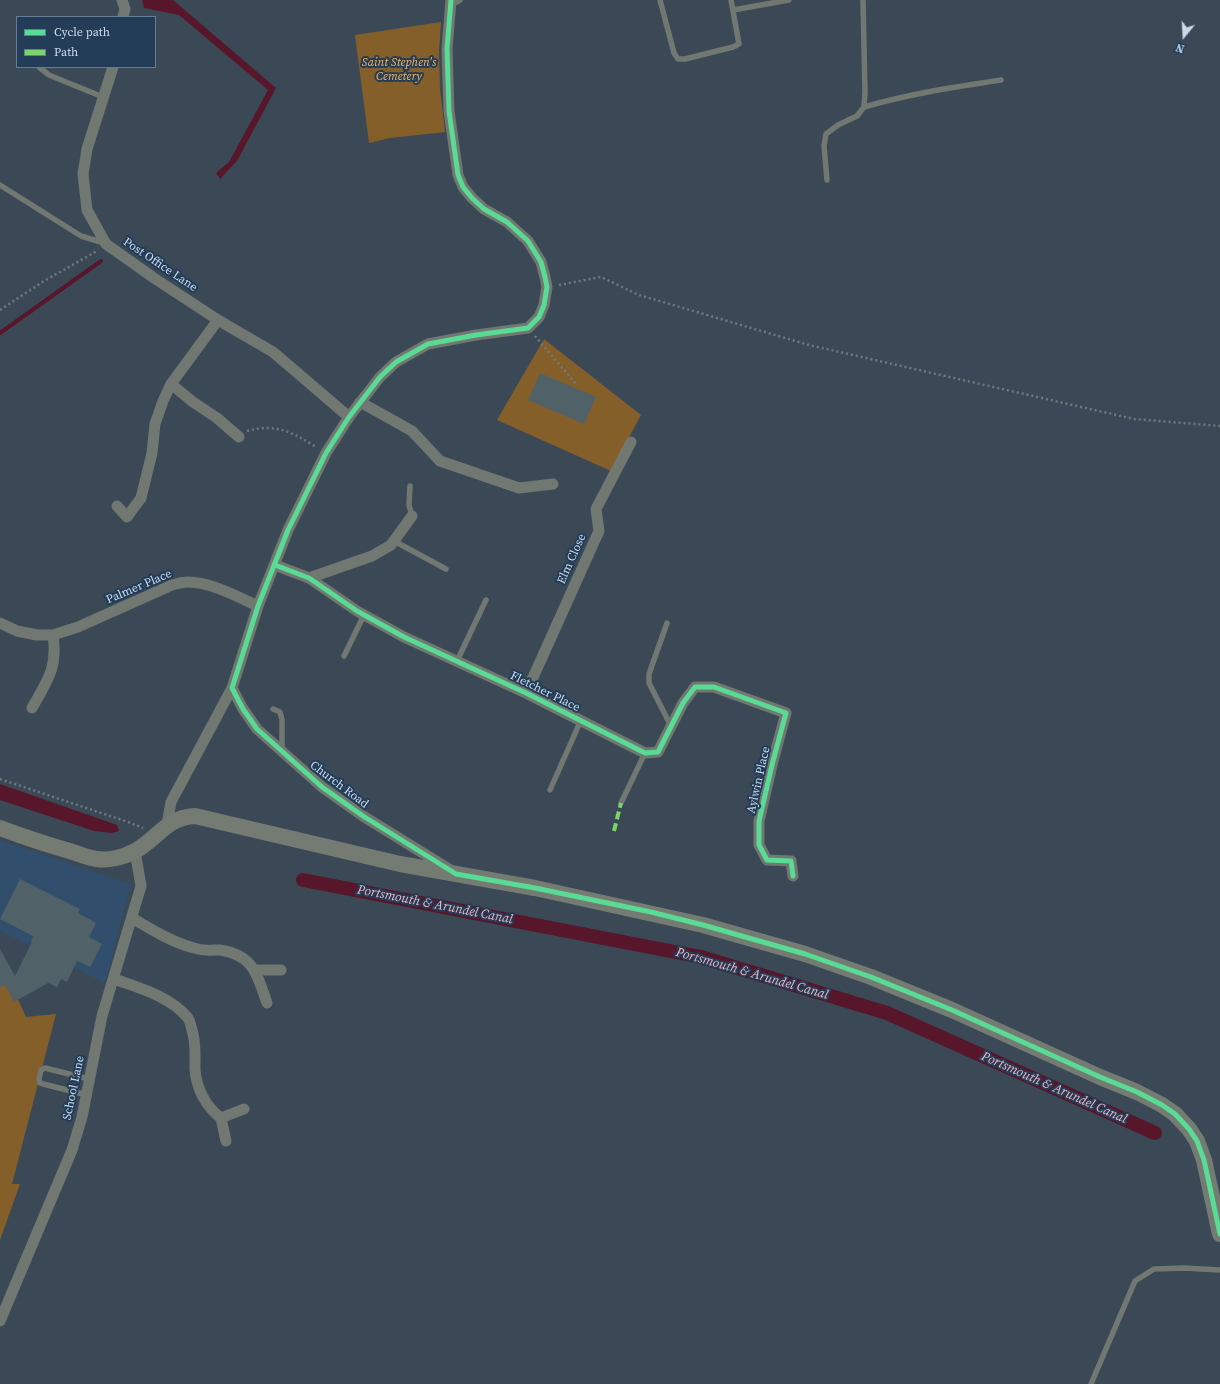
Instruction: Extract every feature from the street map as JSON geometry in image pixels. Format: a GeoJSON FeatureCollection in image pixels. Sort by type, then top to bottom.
{"type":"FeatureCollection","features":[{"type":"Feature","properties":{"kind":"main road"},"geometry":{"type":"LineString","coordinates":[[0,828],[50,846],[97,859],[118,858],[135,851],[175,820],[186,816],[200,817],[400,864],[535,888],[651,912],[732,932],[806,954],[871,977],[952,1010],[1162,1104],[1175,1114],[1189,1129],[1197,1141],[1204,1160],[1220,1234]]}},
{"type":"Feature","properties":{"kind":"street"},"geometry":{"type":"LineString","coordinates":[[122,0],[125,9],[123,16]]}},
{"type":"Feature","properties":{"kind":"street"},"geometry":{"type":"LineString","coordinates":[[162,830],[171,802],[232,688],[258,606],[288,530],[326,453],[360,402],[380,377],[396,362],[428,344],[476,335],[528,328],[539,317],[544,305],[546,287],[541,262],[528,241],[507,222],[484,209],[472,198],[463,187],[458,175],[449,111],[447,49],[454,2]]}},
{"type":"Feature","properties":{"kind":"street","name":"Post Office Lane"},"geometry":{"type":"LineString","coordinates":[[112,68],[87,149],[83,174],[87,210],[106,244],[218,320],[273,352],[349,418]]}},
{"type":"Feature","properties":{"kind":"street"},"geometry":{"type":"LineString","coordinates":[[117,506],[127,516],[141,498],[152,453],[155,424],[171,384],[218,320]]}},
{"type":"Feature","properties":{"kind":"street"},"geometry":{"type":"LineString","coordinates":[[171,384],[193,402],[217,418],[239,437]]}},
{"type":"Feature","properties":{"kind":"street"},"geometry":{"type":"LineString","coordinates":[[360,402],[412,431],[440,461],[519,488],[553,484]]}},
{"type":"Feature","properties":{"kind":"street","name":"Elm Close"},"geometry":{"type":"LineString","coordinates":[[558,621],[599,531],[596,509],[631,442]]}},
{"type":"Feature","properties":{"kind":"street"},"geometry":{"type":"LineString","coordinates":[[309,578],[372,556],[391,545],[412,516]]}},
{"type":"Feature","properties":{"kind":"street","name":"Fletcher Place"},"geometry":{"type":"LineString","coordinates":[[275,565],[309,578],[364,615],[404,636],[526,693],[645,753]]}},
{"type":"Feature","properties":{"kind":"street","name":"Palmer Place"},"geometry":{"type":"LineString","coordinates":[[0,624],[17,631],[36,636],[52,635],[78,627],[172,585],[186,582],[214,587],[258,606]]}},
{"type":"Feature","properties":{"kind":"street","name":"Fletcher Place"},"geometry":{"type":"LineString","coordinates":[[526,693],[558,621]]}},
{"type":"Feature","properties":{"kind":"street"},"geometry":{"type":"LineString","coordinates":[[32,708],[51,674],[54,663],[55,648],[52,635]]}},
{"type":"Feature","properties":{"kind":"street","name":"Aylwin Place"},"geometry":{"type":"LineString","coordinates":[[671,726],[695,687],[714,687],[786,713],[773,761],[760,821],[759,845],[767,860],[791,861],[793,876]]}},
{"type":"Feature","properties":{"kind":"street","name":"Church Road"},"geometry":{"type":"LineString","coordinates":[[232,688],[243,709],[257,729],[322,787],[351,808],[456,874]]}},
{"type":"Feature","properties":{"kind":"street"},"geometry":{"type":"LineString","coordinates":[[645,753],[658,752],[671,726]]}},
{"type":"Feature","properties":{"kind":"street","name":"School Lane"},"geometry":{"type":"LineString","coordinates":[[0,1321],[72,1150],[82,1117],[102,1016],[142,886],[135,851]]}},
{"type":"Feature","properties":{"kind":"street"},"geometry":{"type":"LineString","coordinates":[[132,918],[165,938],[198,949],[219,950],[244,958],[255,970],[267,1003]]}},
{"type":"Feature","properties":{"kind":"street"},"geometry":{"type":"LineString","coordinates":[[255,970],[281,970]]}},
{"type":"Feature","properties":{"kind":"street"},"geometry":{"type":"LineString","coordinates":[[114,978],[147,991],[174,1005],[189,1019],[194,1035],[196,1054],[195,1071],[199,1088],[205,1102],[215,1114],[221,1118],[226,1141]]}},
{"type":"Feature","properties":{"kind":"street"},"geometry":{"type":"LineString","coordinates":[[221,1118],[244,1109]]}},
{"type":"Feature","properties":{"kind":"lane"},"geometry":{"type":"LineString","coordinates":[[660,0],[674,53],[678,59],[685,59],[733,47],[739,44],[731,0]]}},
{"type":"Feature","properties":{"kind":"lane"},"geometry":{"type":"LineString","coordinates":[[733,10],[789,0]]}},
{"type":"Feature","properties":{"kind":"lane"},"geometry":{"type":"LineString","coordinates":[[827,180],[824,146],[826,134],[838,125],[857,116],[864,107],[866,92],[863,0]]}},
{"type":"Feature","properties":{"kind":"lane"},"geometry":{"type":"LineString","coordinates":[[40,68],[49,75],[103,97]]}},
{"type":"Feature","properties":{"kind":"lane"},"geometry":{"type":"LineString","coordinates":[[864,107],[937,90],[1001,80]]}},
{"type":"Feature","properties":{"kind":"lane"},"geometry":{"type":"LineString","coordinates":[[0,185],[81,236],[106,244]]}},
{"type":"Feature","properties":{"kind":"lane"},"geometry":{"type":"LineString","coordinates":[[410,486],[410,505],[412,516]]}},
{"type":"Feature","properties":{"kind":"lane"},"geometry":{"type":"LineString","coordinates":[[394,541],[446,569]]}},
{"type":"Feature","properties":{"kind":"lane"},"geometry":{"type":"LineString","coordinates":[[457,661],[486,600]]}},
{"type":"Feature","properties":{"kind":"lane"},"geometry":{"type":"LineString","coordinates":[[344,656],[364,615]]}},
{"type":"Feature","properties":{"kind":"lane"},"geometry":{"type":"LineString","coordinates":[[667,624],[649,674],[649,683],[671,726]]}},
{"type":"Feature","properties":{"kind":"lane"},"geometry":{"type":"LineString","coordinates":[[273,709],[280,712],[282,720],[282,752]]}},
{"type":"Feature","properties":{"kind":"lane"},"geometry":{"type":"LineString","coordinates":[[550,790],[581,720]]}},
{"type":"Feature","properties":{"kind":"lane"},"geometry":{"type":"LineString","coordinates":[[621,803],[645,753]]}},
{"type":"Feature","properties":{"kind":"lane"},"geometry":{"type":"LineString","coordinates":[[86,1095],[40,1083],[39,1077],[41,1070],[45,1068],[90,1079]]}},
{"type":"Feature","properties":{"kind":"lane"},"geometry":{"type":"LineString","coordinates":[[1091,1384],[1135,1281],[1154,1269],[1184,1268],[1220,1270]]}},
{"type":"Feature","properties":{"kind":"path"},"geometry":{"type":"LineString","coordinates":[[0,310],[44,281],[106,244]]}},
{"type":"Feature","properties":{"kind":"path"},"geometry":{"type":"LineString","coordinates":[[546,287],[601,277],[639,295],[809,345],[1134,419],[1220,426]]}},
{"type":"Feature","properties":{"kind":"path"},"geometry":{"type":"LineString","coordinates":[[528,328],[577,385]]}},
{"type":"Feature","properties":{"kind":"path"},"geometry":{"type":"LineString","coordinates":[[239,437],[248,430],[270,428],[290,432],[326,453]]}},
{"type":"Feature","properties":{"kind":"path"},"geometry":{"type":"LineString","coordinates":[[0,779],[128,822],[162,830]]}},
{"type":"Feature","properties":{"kind":"shaded area"},"geometry":{"type":"Polygon","coordinates":[[[142,0],[173,0],[276,88],[237,161],[220,179],[216,173],[229,162],[268,90],[179,15],[144,8],[142,0]]]}},
{"type":"Feature","properties":{"kind":"shaded area"},"geometry":{"type":"Polygon","coordinates":[[[0,784],[117,825],[119,831],[111,833],[94,831],[0,800],[0,784]]]}},
{"type":"Feature","properties":{"kind":"shaded area"},"geometry":{"type":"Polygon","coordinates":[[[0,840],[131,884],[105,983],[1,931],[0,933],[0,840]]]}},
{"type":"Feature","properties":{"kind":"green space","name":"Saint Stephen's Cemetery"},"geometry":{"type":"Polygon","coordinates":[[[441,22],[439,51],[440,89],[445,132],[390,138],[369,143],[355,35],[441,22]]]}},
{"type":"Feature","properties":{"kind":"green space"},"geometry":{"type":"Polygon","coordinates":[[[544,339],[641,415],[611,471],[497,420],[544,339]]]}},
{"type":"Feature","properties":{"kind":"green space"},"geometry":{"type":"Polygon","coordinates":[[[0,960],[26,1017],[56,1014],[12,1184],[20,1184],[0,1240],[0,960]]]}},
{"type":"Feature","properties":{"kind":"building"},"geometry":{"type":"Polygon","coordinates":[[[540,373],[596,397],[584,424],[528,400],[540,373]]]}},
{"type":"Feature","properties":{"kind":"building"},"geometry":{"type":"Polygon","coordinates":[[[20,879],[80,909],[78,913],[96,923],[89,937],[102,944],[90,967],[77,961],[67,982],[61,979],[57,987],[48,983],[14,1002],[5,985],[0,988],[0,949],[15,976],[32,942],[33,936],[0,919],[20,879]]]}},
{"type":"Feature","properties":{"kind":"waterway"},"geometry":{"type":"LineString","coordinates":[[0,333],[101,261]]}},
{"type":"Feature","properties":{"kind":"waterway","name":"Portsmouth & Arundel Canal"},"geometry":{"type":"LineString","coordinates":[[303,880],[701,957],[887,1013],[1155,1133]]}},
{"type":"Feature","properties":{"kind":"marked path"},"geometry":{"type":"LineString","coordinates":[[614,831],[621,803]]}},
{"type":"Feature","properties":{"kind":"cycle path"},"geometry":{"type":"LineString","coordinates":[[451,0],[447,49],[449,111],[458,175],[463,187],[472,198],[484,209],[507,222],[528,241],[541,262],[545,277],[547,287],[544,305],[539,317],[528,328],[476,335],[428,344],[396,362],[380,377],[349,417],[326,453],[288,530],[258,606],[232,688],[243,709],[257,729],[322,787],[363,816],[456,874],[535,888],[651,912],[805,954],[871,977],[952,1010],[1100,1077],[1137,1092],[1162,1105],[1175,1114],[1189,1129],[1197,1141],[1204,1160],[1220,1234]]}},
{"type":"Feature","properties":{"kind":"cycle path"},"geometry":{"type":"LineString","coordinates":[[275,565],[309,578],[357,611],[404,637],[526,693],[645,753],[658,752],[683,703],[695,687],[714,687],[786,713],[759,821],[759,845],[767,860],[791,861],[793,876]]}}]}
